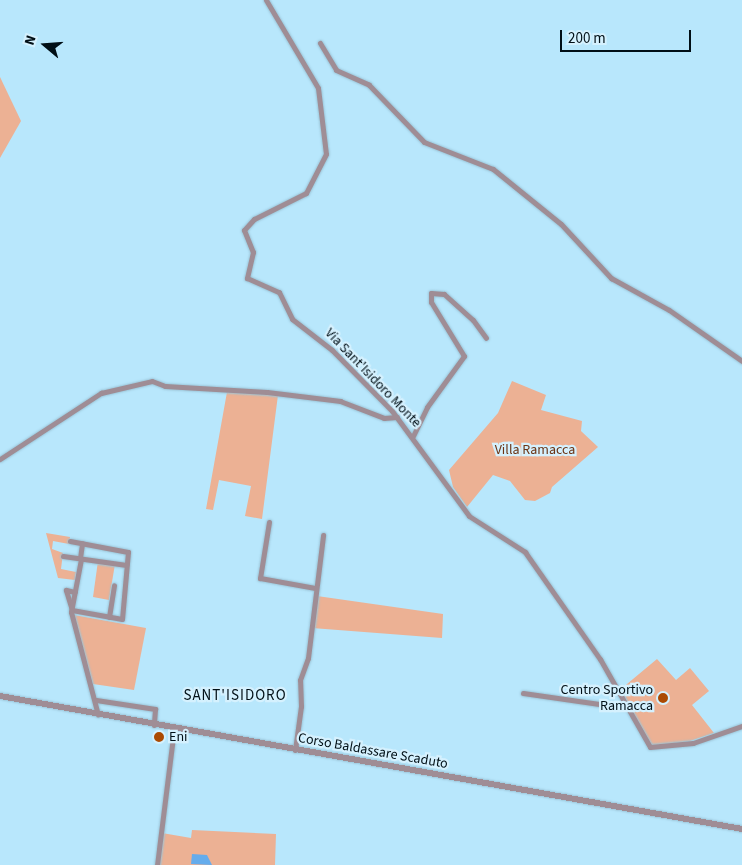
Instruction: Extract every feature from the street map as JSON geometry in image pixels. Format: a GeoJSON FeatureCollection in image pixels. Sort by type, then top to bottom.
{"type":"FeatureCollection","features":[{"type":"Feature","properties":{"kind":"street","name":"Via Sant'Isidoro Monte"},"geometry":{"type":"LineString","coordinates":[[266,0],[318,88],[326,154],[306,193],[254,219],[244,230],[253,252],[247,278],[279,292],[286,312],[332,350],[397,417],[413,436],[469,516],[525,552],[600,659],[627,708],[653,749],[693,743],[742,726]]}},
{"type":"Feature","properties":{"kind":"street"},"geometry":{"type":"LineString","coordinates":[[320,43],[336,70],[369,85],[424,142],[493,169],[561,224],[611,278],[669,310],[742,362]]}},
{"type":"Feature","properties":{"kind":"street"},"geometry":{"type":"LineString","coordinates":[[413,436],[434,395],[459,367],[464,356],[431,302],[431,293],[444,294],[473,320],[486,338]]}},
{"type":"Feature","properties":{"kind":"street"},"geometry":{"type":"LineString","coordinates":[[0,459],[101,393],[152,381],[166,386],[267,392],[340,401],[384,418],[397,417]]}},
{"type":"Feature","properties":{"kind":"street"},"geometry":{"type":"LineString","coordinates":[[269,522],[260,578],[315,588]]}},
{"type":"Feature","properties":{"kind":"street"},"geometry":{"type":"LineString","coordinates":[[295,750],[300,674],[308,658],[315,588],[324,535]]}},
{"type":"Feature","properties":{"kind":"street"},"geometry":{"type":"LineString","coordinates":[[70,541],[128,552],[126,565]]}},
{"type":"Feature","properties":{"kind":"street"},"geometry":{"type":"LineString","coordinates":[[72,610],[82,543]]}},
{"type":"Feature","properties":{"kind":"street"},"geometry":{"type":"LineString","coordinates":[[63,556],[129,565],[122,619],[72,610]]}},
{"type":"Feature","properties":{"kind":"street"},"geometry":{"type":"LineString","coordinates":[[108,617],[114,584]]}},
{"type":"Feature","properties":{"kind":"street"},"geometry":{"type":"LineString","coordinates":[[75,592],[66,590],[96,700],[98,715]]}},
{"type":"Feature","properties":{"kind":"street"},"geometry":{"type":"LineString","coordinates":[[524,693],[627,708]]}},
{"type":"Feature","properties":{"kind":"street","name":"Corso Baldassare Scaduto"},"geometry":{"type":"LineString","coordinates":[[0,696],[742,830]]}},
{"type":"Feature","properties":{"kind":"street"},"geometry":{"type":"LineString","coordinates":[[96,700],[155,709],[154,725]]}},
{"type":"Feature","properties":{"kind":"street"},"geometry":{"type":"LineString","coordinates":[[157,865],[174,728]]}},
{"type":"Feature","properties":{"kind":"green space"},"geometry":{"type":"Polygon","coordinates":[[[0,77],[21,121],[0,158],[0,77]]]}},
{"type":"Feature","properties":{"kind":"green space","name":"Villa Ramacca"},"geometry":{"type":"Polygon","coordinates":[[[512,381],[546,395],[541,410],[582,421],[581,431],[598,447],[552,487],[550,493],[535,501],[525,500],[510,481],[493,475],[467,507],[453,487],[449,470],[498,413],[512,381]]]}},
{"type":"Feature","properties":{"kind":"green space"},"geometry":{"type":"Polygon","coordinates":[[[227,392],[278,395],[262,519],[245,516],[251,486],[219,480],[213,510],[206,509],[227,392]]]}},
{"type":"Feature","properties":{"kind":"green space"},"geometry":{"type":"Polygon","coordinates":[[[46,533],[70,537],[69,544],[53,541],[52,549],[63,553],[61,569],[76,572],[75,580],[58,578],[46,533]]]}},
{"type":"Feature","properties":{"kind":"green space"},"geometry":{"type":"Polygon","coordinates":[[[98,561],[115,564],[109,600],[93,597],[98,561]]]}},
{"type":"Feature","properties":{"kind":"green space"},"geometry":{"type":"Polygon","coordinates":[[[317,596],[443,614],[442,638],[312,628],[317,596]]]}},
{"type":"Feature","properties":{"kind":"green space"},"geometry":{"type":"Polygon","coordinates":[[[74,615],[146,628],[134,690],[93,684],[74,615]]]}},
{"type":"Feature","properties":{"kind":"green space","name":"Centro Sportivo Ramacca"},"geometry":{"type":"Polygon","coordinates":[[[657,659],[676,680],[690,668],[709,691],[692,705],[714,733],[690,741],[651,746],[621,689],[657,659]]]}},
{"type":"Feature","properties":{"kind":"green space"},"geometry":{"type":"Polygon","coordinates":[[[192,830],[276,834],[275,865],[159,865],[162,833],[191,838],[192,830]]]}},
{"type":"Feature","properties":{"kind":"building"},"geometry":{"type":"Polygon","coordinates":[[[192,854],[207,855],[212,865],[191,864],[192,854]]]}},
{"type":"Feature","properties":{"kind":"place","name":"Centro Sportivo Ramacca"},"geometry":{"type":"Point","coordinates":[663,698]}},
{"type":"Feature","properties":{"kind":"place","name":"Eni"},"geometry":{"type":"Point","coordinates":[159,737]}},
{"type":"Feature","properties":{"kind":"district","name":"SANT'ISIDORO"},"geometry":{"type":"Point","coordinates":[235,696]}}]}
